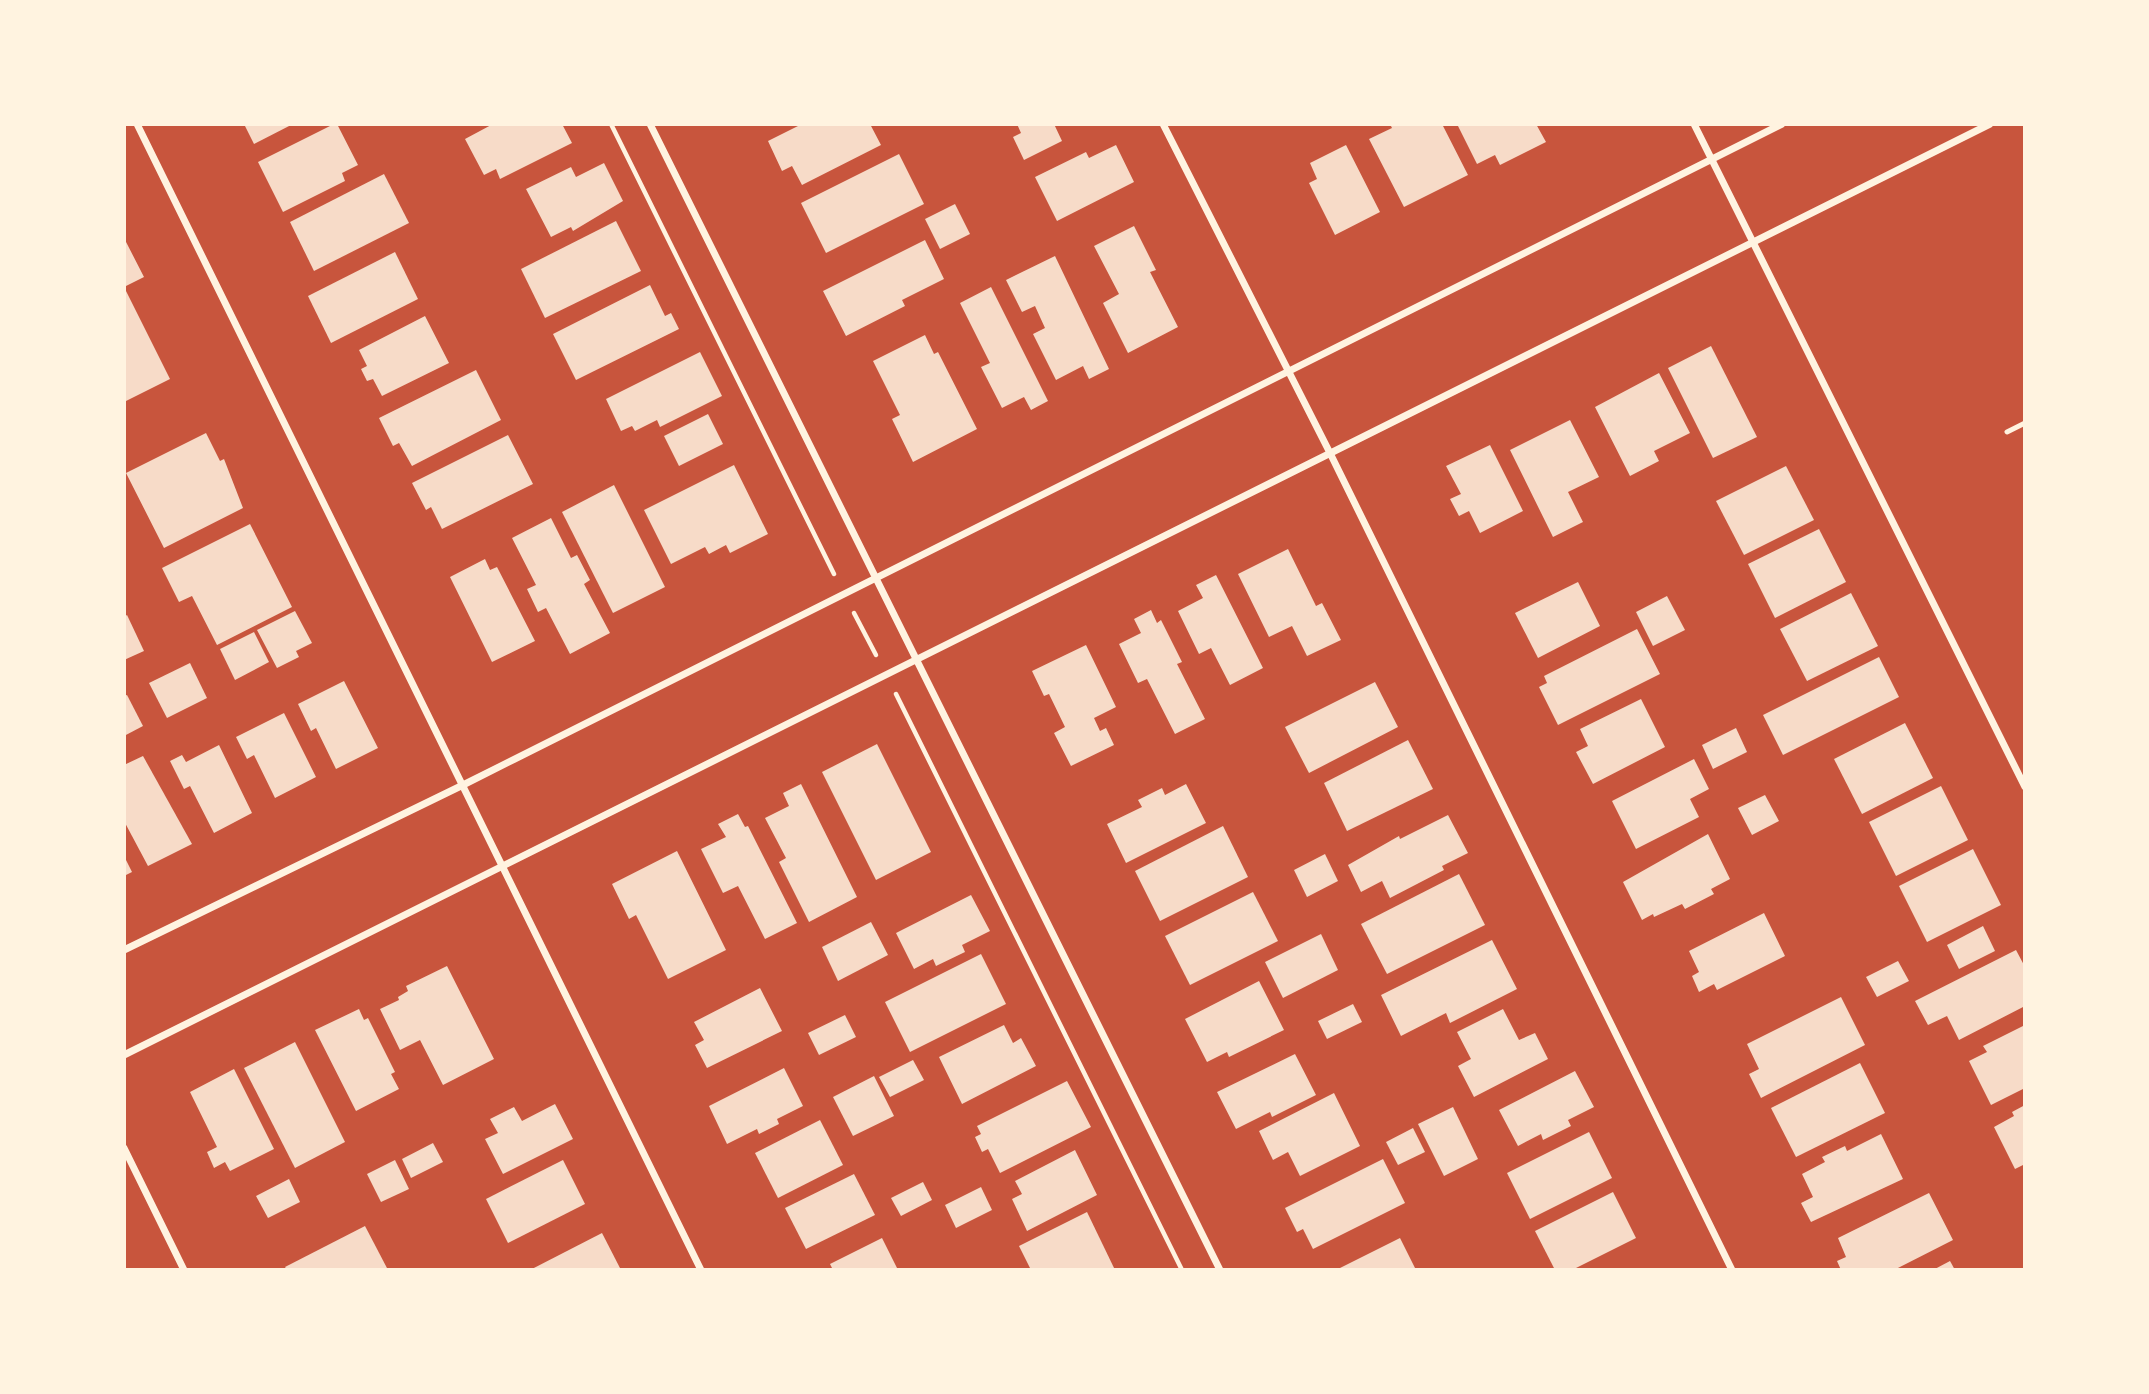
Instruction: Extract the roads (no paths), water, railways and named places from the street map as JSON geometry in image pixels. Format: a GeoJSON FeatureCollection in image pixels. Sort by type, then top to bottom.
{"type":"FeatureCollection","features":[{"type":"Feature","properties":{"kind":"street"},"geometry":{"type":"LineString","coordinates":[[136,124],[701,1270]]}},
{"type":"Feature","properties":{"kind":"street"},"geometry":{"type":"LineString","coordinates":[[650,124],[1220,1270]]}},
{"type":"Feature","properties":{"kind":"street"},"geometry":{"type":"LineString","coordinates":[[1163,124],[1330,453],[1732,1270]]}},
{"type":"Feature","properties":{"kind":"street"},"geometry":{"type":"LineString","coordinates":[[1694,124],[2025,787]]}},
{"type":"Feature","properties":{"kind":"street"},"geometry":{"type":"LineString","coordinates":[[124,950],[461,786],[1782,124]]}},
{"type":"Feature","properties":{"kind":"street"},"geometry":{"type":"LineString","coordinates":[[124,1055],[1990,124]]}},
{"type":"Feature","properties":{"kind":"street"},"geometry":{"type":"LineString","coordinates":[[124,1148],[184,1270]]}},
{"type":"Feature","properties":{"kind":"lane"},"geometry":{"type":"LineString","coordinates":[[2007,432],[2025,422]]}}]}
